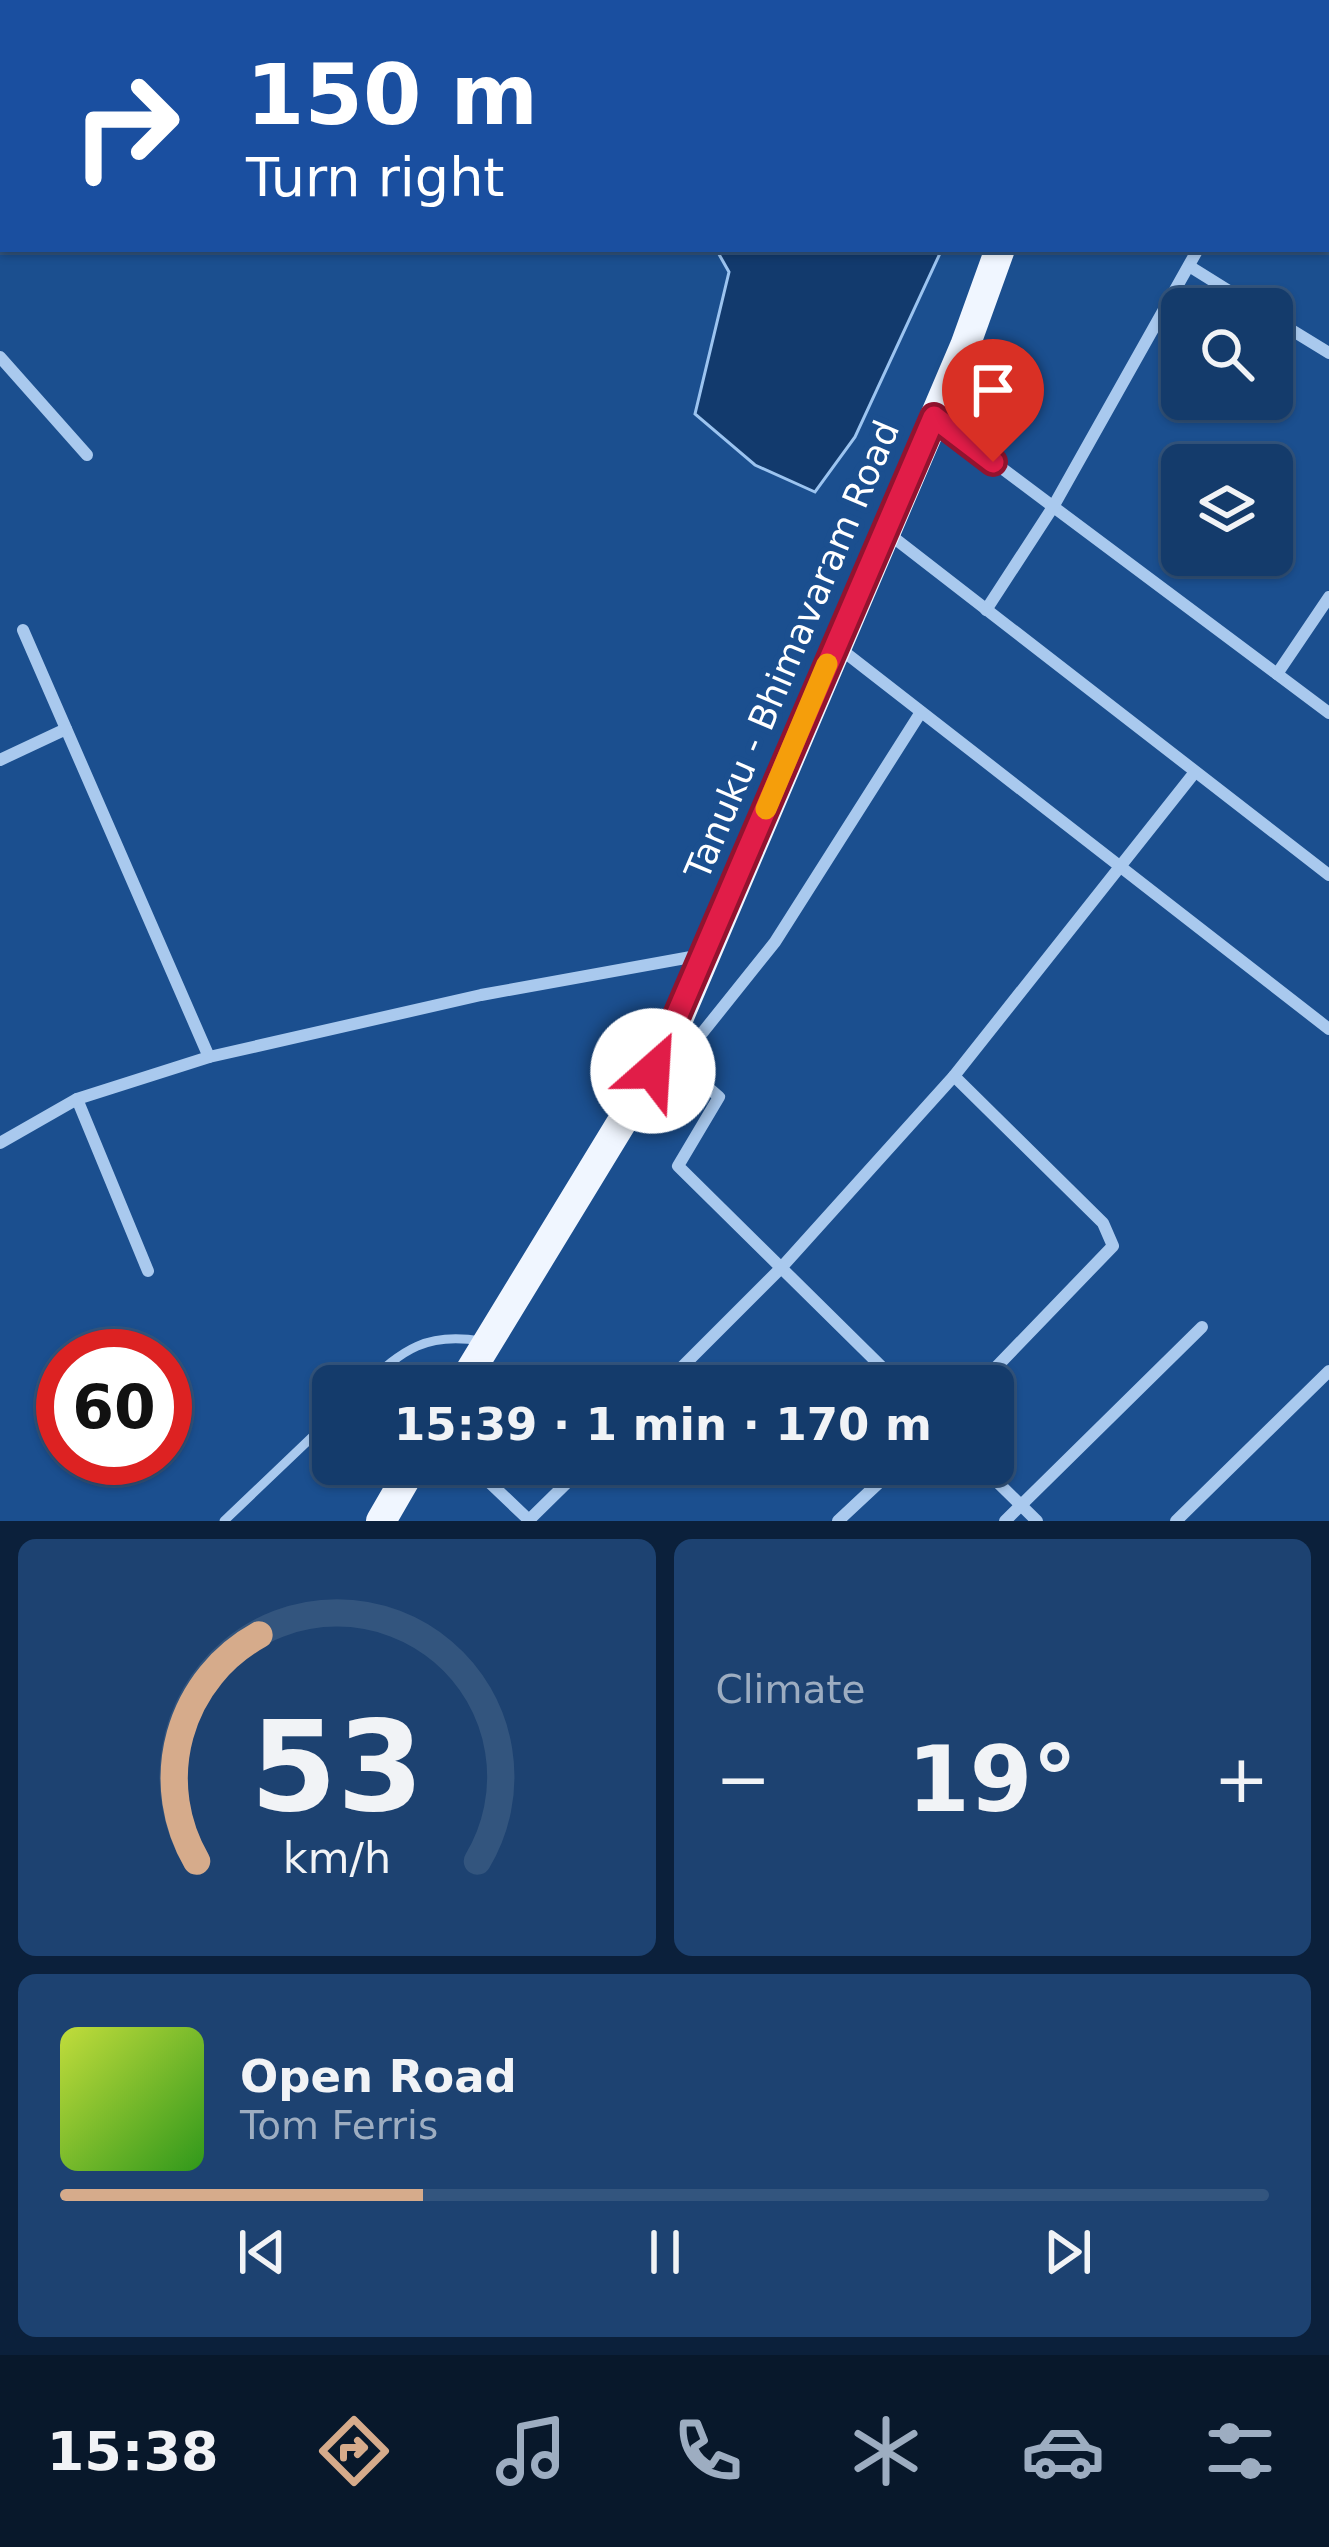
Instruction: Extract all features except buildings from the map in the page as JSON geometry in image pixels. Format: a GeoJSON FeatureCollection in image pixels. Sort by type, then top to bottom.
{"type":"FeatureCollection","features":[{"type":"Feature","properties":{"kind":"main road","name":"Tanuku - Bhimavaram Road"},"geometry":{"type":"LineString","coordinates":[[474,1365],[666,1067],[706,954],[934,417],[999,252]]}},
{"type":"Feature","properties":{"kind":"main road"},"geometry":{"type":"LineString","coordinates":[[380,1521],[401,1485]]}},
{"type":"Feature","properties":{"kind":"street"},"geometry":{"type":"LineString","coordinates":[[986,610],[1053,507],[1196,252]]}},
{"type":"Feature","properties":{"kind":"street"},"geometry":{"type":"LineString","coordinates":[[1189,266],[1224,288]]}},
{"type":"Feature","properties":{"kind":"street"},"geometry":{"type":"LineString","coordinates":[[1293,330],[1329,353]]}},
{"type":"Feature","properties":{"kind":"street"},"geometry":{"type":"LineString","coordinates":[[0,357],[87,454]]}},
{"type":"Feature","properties":{"kind":"street"},"geometry":{"type":"LineString","coordinates":[[934,417],[1329,713]]}},
{"type":"Feature","properties":{"kind":"street"},"geometry":{"type":"LineString","coordinates":[[885,532],[1329,875]]}},
{"type":"Feature","properties":{"kind":"street"},"geometry":{"type":"LineString","coordinates":[[1277,674],[1329,597]]}},
{"type":"Feature","properties":{"kind":"street"},"geometry":{"type":"LineString","coordinates":[[23,630],[209,1057]]}},
{"type":"Feature","properties":{"kind":"street"},"geometry":{"type":"LineString","coordinates":[[836,645],[1328,1027]]}},
{"type":"Feature","properties":{"kind":"street"},"geometry":{"type":"LineString","coordinates":[[880,1365],[679,1166],[719,1097],[666,1067],[775,942],[921,712]]}},
{"type":"Feature","properties":{"kind":"street"},"geometry":{"type":"LineString","coordinates":[[0,760],[67,729]]}},
{"type":"Feature","properties":{"kind":"street"},"geometry":{"type":"LineString","coordinates":[[684,1365],[781,1268],[954,1076],[1195,772]]}},
{"type":"Feature","properties":{"kind":"street"},"geometry":{"type":"LineString","coordinates":[[0,1143],[77,1099],[209,1057],[411,1009],[706,954]]}},
{"type":"Feature","properties":{"kind":"street"},"geometry":{"type":"LineString","coordinates":[[954,1076],[1103,1222],[1113,1246],[998,1365]]}},
{"type":"Feature","properties":{"kind":"street"},"geometry":{"type":"LineString","coordinates":[[77,1099],[148,1270]]}},
{"type":"Feature","properties":{"kind":"street"},"geometry":{"type":"LineString","coordinates":[[1006,1521],[1202,1327]]}},
{"type":"Feature","properties":{"kind":"street"},"geometry":{"type":"LineString","coordinates":[[1176,1521],[1329,1371]]}},
{"type":"Feature","properties":{"kind":"street"},"geometry":{"type":"LineString","coordinates":[[492,1485],[530,1521],[565,1485]]}},
{"type":"Feature","properties":{"kind":"street"},"geometry":{"type":"LineString","coordinates":[[838,1521],[877,1485]]}},
{"type":"Feature","properties":{"kind":"street"},"geometry":{"type":"LineString","coordinates":[[1000,1485],[1037,1521]]}},
{"type":"Feature","properties":{"kind":"lane"},"geometry":{"type":"LineString","coordinates":[[392,1365],[424,1340],[455,1336],[488,1342]]}},
{"type":"Feature","properties":{"kind":"lane"},"geometry":{"type":"LineString","coordinates":[[224,1521],[312,1437]]}},
{"type":"Feature","properties":{"kind":"water"},"geometry":{"type":"Polygon","coordinates":[[[718,252],[941,252],[855,437],[815,492],[755,465],[695,414],[729,272],[718,252]]]}},
{"type":"Feature","properties":{"kind":"slow traffic"},"geometry":{"type":"LineString","coordinates":[[766,809],[827,664]]}},
{"type":"Feature","properties":{"kind":"route"},"geometry":{"type":"LineString","coordinates":[[653,1071],[934,417],[993,462]]}}]}
